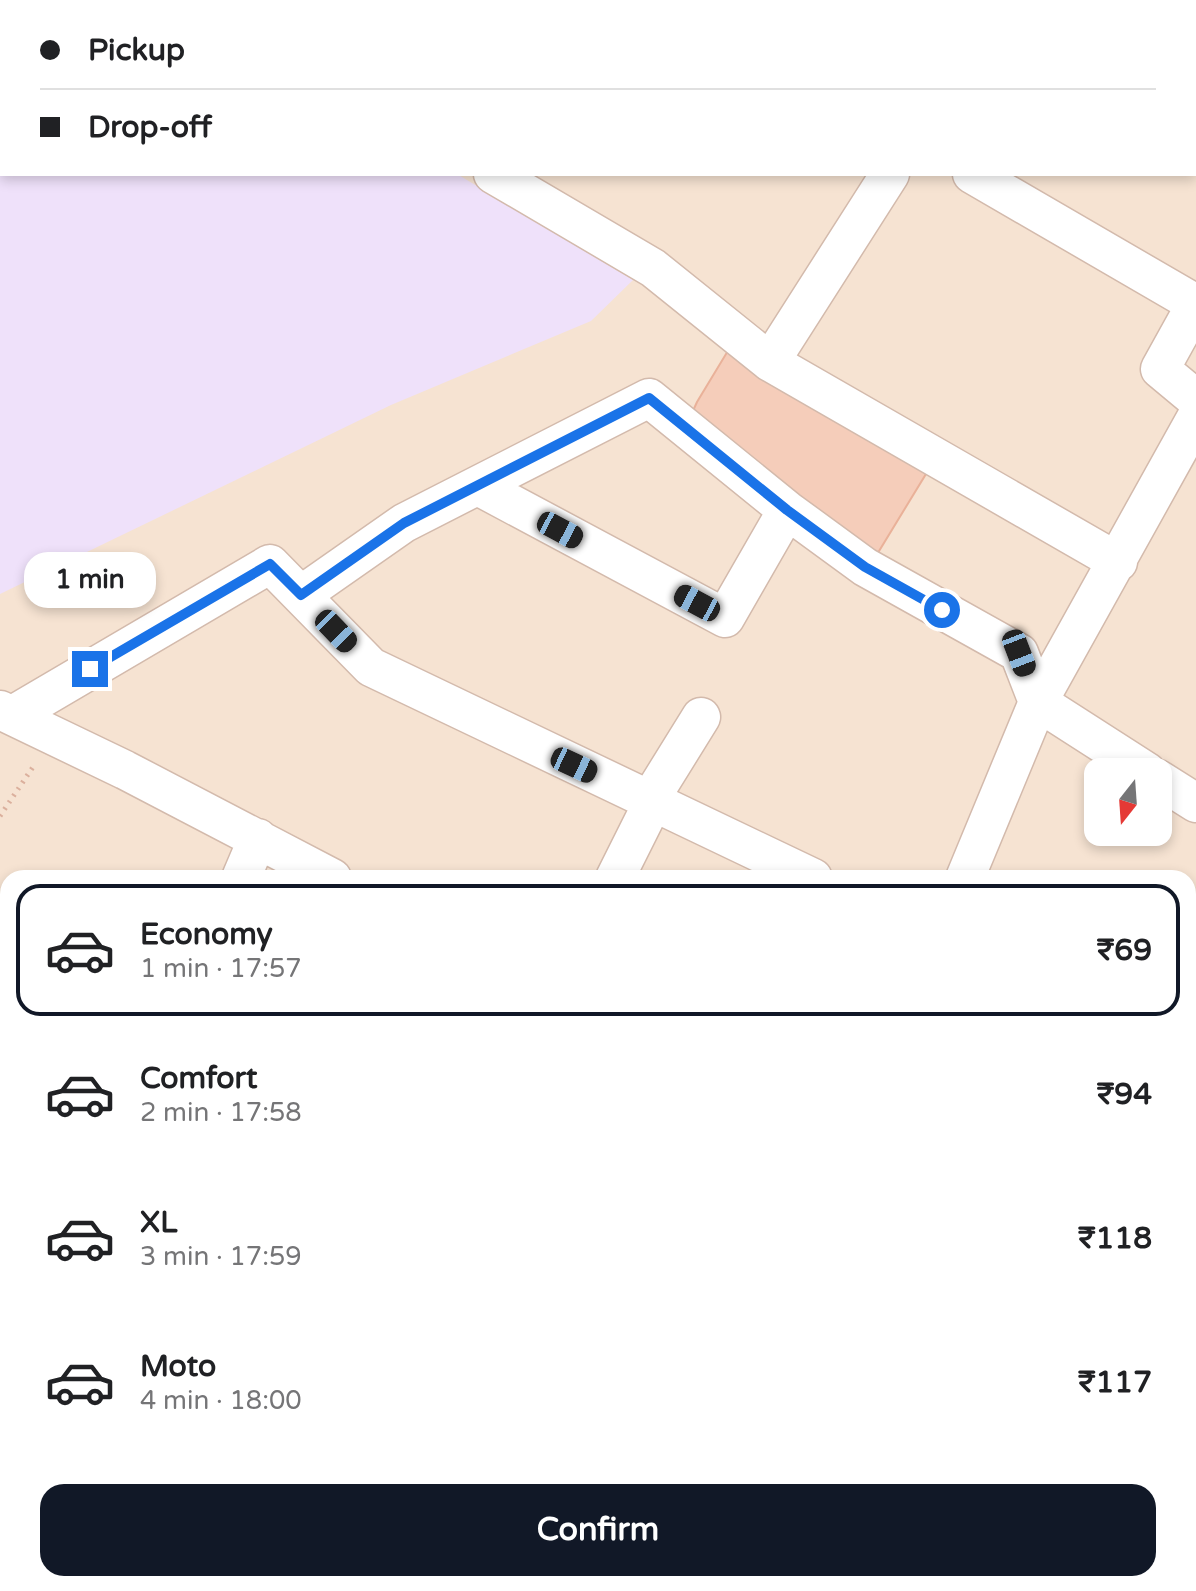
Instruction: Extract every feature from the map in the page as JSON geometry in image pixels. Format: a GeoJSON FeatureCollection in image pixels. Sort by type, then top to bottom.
{"type":"FeatureCollection","features":[{"type":"Feature","properties":{"kind":"street"},"geometry":{"type":"LineString","coordinates":[[496,176],[653,268],[770,362],[1118,562]]}},
{"type":"Feature","properties":{"kind":"street"},"geometry":{"type":"LineString","coordinates":[[770,362],[889,176]]}},
{"type":"Feature","properties":{"kind":"street"},"geometry":{"type":"LineString","coordinates":[[975,176],[1196,304],[1160,369],[1196,399]]}},
{"type":"Feature","properties":{"kind":"street"},"geometry":{"type":"LineString","coordinates":[[301,595],[404,523],[649,398],[787,510],[865,567],[1019,653],[1038,702],[1125,758]]}},
{"type":"Feature","properties":{"kind":"street"},"geometry":{"type":"LineString","coordinates":[[968,870],[1038,702],[1196,418]]}},
{"type":"Feature","properties":{"kind":"street"},"geometry":{"type":"LineString","coordinates":[[478,486],[725,618],[787,510]]}},
{"type":"Feature","properties":{"kind":"street"},"geometry":{"type":"LineString","coordinates":[[6,712],[270,564],[371,667],[796,870]]}},
{"type":"Feature","properties":{"kind":"street"},"geometry":{"type":"LineString","coordinates":[[6,712],[317,870]]}},
{"type":"Feature","properties":{"kind":"street"},"geometry":{"type":"LineString","coordinates":[[619,870],[657,788],[701,717]]}},
{"type":"Feature","properties":{"kind":"street"},"geometry":{"type":"LineString","coordinates":[[1172,788],[1196,803]]}},
{"type":"Feature","properties":{"kind":"street"},"geometry":{"type":"LineString","coordinates":[[244,870],[258,838]]}},
{"type":"Feature","properties":{"kind":"path"},"geometry":{"type":"LineString","coordinates":[[0,816],[54,735]]}},
{"type":"Feature","properties":{"kind":"shaded area"},"geometry":{"type":"Polygon","coordinates":[[[0,176],[1196,176],[1196,870],[0,870],[0,176]]]}},
{"type":"Feature","properties":{"kind":"shaded area"},"geometry":{"type":"Polygon","coordinates":[[[0,176],[460,176],[633,280],[591,321],[391,405],[0,594],[0,176]]]}},
{"type":"Feature","properties":{"kind":"building"},"geometry":{"type":"Polygon","coordinates":[[[729,349],[929,469],[876,556],[687,424],[729,349]]]}},
{"type":"Feature","properties":{"kind":"route"},"geometry":{"type":"LineString","coordinates":[[90,669],[270,564],[301,595],[404,523],[649,398],[787,510],[865,567],[942,610]]}}]}
